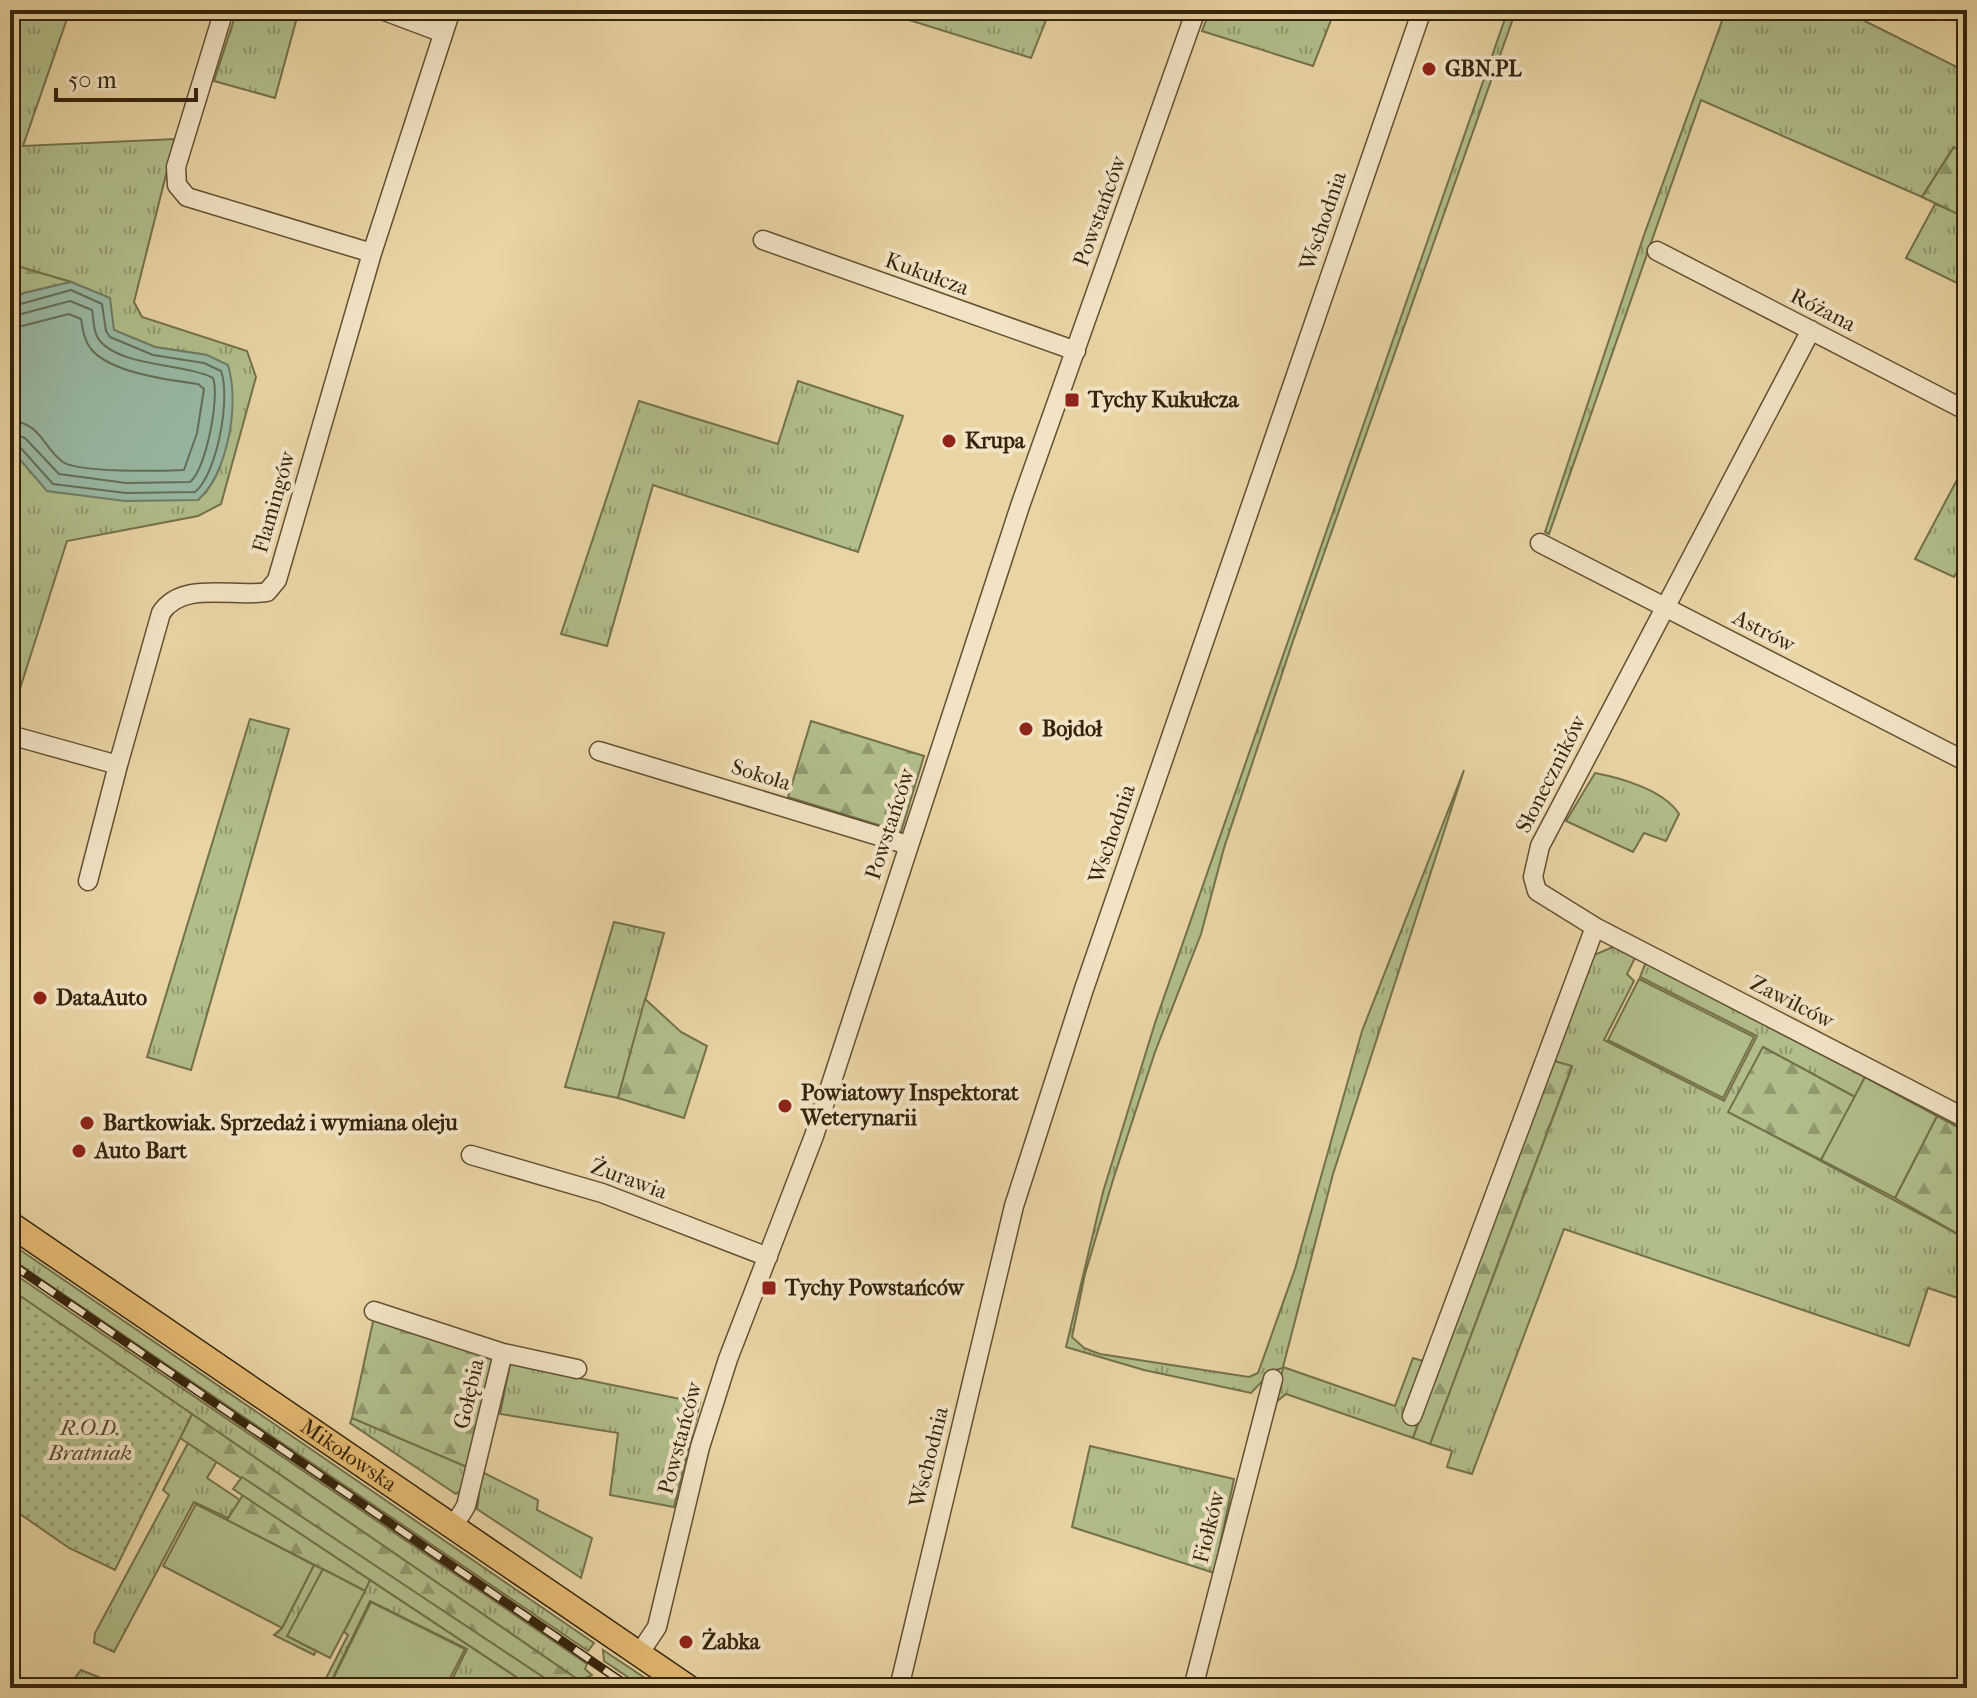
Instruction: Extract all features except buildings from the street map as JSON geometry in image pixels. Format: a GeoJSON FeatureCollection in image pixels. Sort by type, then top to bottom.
{"type":"FeatureCollection","features":[{"type":"Feature","properties":{"kind":"main road","name":"Mikołowska"},"geometry":{"type":"LineString","coordinates":[[10,1224],[689,1688]]}},
{"type":"Feature","properties":{"kind":"street"},"geometry":{"type":"LineString","coordinates":[[224,10],[176,167],[177,185],[187,197],[372,253]]}},
{"type":"Feature","properties":{"kind":"street"},"geometry":{"type":"LineString","coordinates":[[382,10],[443,33]]}},
{"type":"Feature","properties":{"kind":"street","name":"Flamingów"},"geometry":{"type":"LineString","coordinates":[[88,881],[161,613],[168,603],[194,594],[267,592],[277,580],[372,253],[451,10]]}},
{"type":"Feature","properties":{"kind":"street","name":"Powstańców"},"geometry":{"type":"LineString","coordinates":[[639,1654],[657,1627],[704,1434],[833,1080],[1020,506],[1196,10]]}},
{"type":"Feature","properties":{"kind":"street","name":"Wschodnia"},"geometry":{"type":"LineString","coordinates":[[899,1688],[1019,1192],[1084,989],[1422,10]]}},
{"type":"Feature","properties":{"kind":"street","name":"Kukułcza"},"geometry":{"type":"LineString","coordinates":[[763,240],[1076,351]]}},
{"type":"Feature","properties":{"kind":"street","name":"Różana"},"geometry":{"type":"LineString","coordinates":[[1657,251],[1967,411]]}},
{"type":"Feature","properties":{"kind":"street","name":"Słoneczników"},"geometry":{"type":"LineString","coordinates":[[1595,927],[1537,891],[1533,877],[1534,862],[1811,330]]}},
{"type":"Feature","properties":{"kind":"street","name":"Astrów"},"geometry":{"type":"LineString","coordinates":[[1540,543],[1967,762]]}},
{"type":"Feature","properties":{"kind":"street"},"geometry":{"type":"LineString","coordinates":[[10,735],[118,765]]}},
{"type":"Feature","properties":{"kind":"street","name":"Sokola"},"geometry":{"type":"LineString","coordinates":[[599,751],[908,845]]}},
{"type":"Feature","properties":{"kind":"street"},"geometry":{"type":"LineString","coordinates":[[1412,1416],[1595,927]]}},
{"type":"Feature","properties":{"kind":"street","name":"Zawilców"},"geometry":{"type":"LineString","coordinates":[[1595,927],[1967,1119]]}},
{"type":"Feature","properties":{"kind":"street","name":"Żurawia"},"geometry":{"type":"LineString","coordinates":[[471,1155],[602,1193],[768,1257]]}},
{"type":"Feature","properties":{"kind":"street","name":"Gołębia"},"geometry":{"type":"LineString","coordinates":[[374,1311],[503,1353],[466,1506],[453,1527]]}},
{"type":"Feature","properties":{"kind":"street"},"geometry":{"type":"LineString","coordinates":[[503,1353],[577,1369]]}},
{"type":"Feature","properties":{"kind":"street","name":"Fiołków"},"geometry":{"type":"LineString","coordinates":[[1193,1688],[1273,1379]]}},
{"type":"Feature","properties":{"kind":"green space"},"geometry":{"type":"Polygon","coordinates":[[[10,10],[70,10],[23,146],[175,139],[134,302],[142,317],[247,351],[256,377],[221,504],[198,516],[67,541],[11,717],[10,448],[48,491],[198,500],[212,484],[220,467],[224,431],[207,355],[155,347],[113,330],[109,298],[71,282],[10,266],[10,10]]]}},
{"type":"Feature","properties":{"kind":"green space"},"geometry":{"type":"Polygon","coordinates":[[[237,10],[299,10],[275,98],[214,81],[237,10]]]}},
{"type":"Feature","properties":{"kind":"green space"},"geometry":{"type":"Polygon","coordinates":[[[877,10],[1050,10],[1031,58],[877,10]]]}},
{"type":"Feature","properties":{"kind":"green space"},"geometry":{"type":"Polygon","coordinates":[[[1210,10],[1335,10],[1313,66],[1202,31],[1210,10]]]}},
{"type":"Feature","properties":{"kind":"green space"},"geometry":{"type":"Polygon","coordinates":[[[1508,10],[1516,10],[1293,641],[1224,848],[1201,934],[1155,1052],[1085,1274],[1072,1337],[1084,1348],[1100,1354],[1249,1377],[1258,1373],[1295,1269],[1362,1031],[1464,770],[1333,1174],[1283,1367],[1395,1406],[1413,1358],[1423,1361],[1403,1413],[1407,1423],[1417,1426],[1413,1438],[1286,1394],[1275,1403],[1283,1368],[1272,1371],[1251,1393],[1144,1370],[1066,1347],[1103,1192],[1155,1023],[1508,10]]]}},
{"type":"Feature","properties":{"kind":"green space"},"geometry":{"type":"Polygon","coordinates":[[[1726,10],[1843,10],[1967,72],[1967,158],[1953,148],[1922,197],[1701,100],[1549,534],[1545,532],[1644,235],[1726,10]]]}},
{"type":"Feature","properties":{"kind":"green space"},"geometry":{"type":"Polygon","coordinates":[[[1954,147],[1967,158],[1966,218],[1922,197],[1954,147]]]}},
{"type":"Feature","properties":{"kind":"green space"},"geometry":{"type":"Polygon","coordinates":[[[1935,204],[1967,216],[1967,288],[1906,258],[1935,204]]]}},
{"type":"Feature","properties":{"kind":"green space"},"geometry":{"type":"Polygon","coordinates":[[[10,266],[71,282],[24,293],[10,300],[10,266]]]}},
{"type":"Feature","properties":{"kind":"green space"},"geometry":{"type":"Polygon","coordinates":[[[798,381],[903,416],[858,552],[653,485],[607,646],[561,634],[639,401],[778,444],[798,381]]]}},
{"type":"Feature","properties":{"kind":"green space"},"geometry":{"type":"Polygon","coordinates":[[[1967,461],[1967,553],[1954,577],[1915,559],[1967,461]]]}},
{"type":"Feature","properties":{"kind":"green space"},"geometry":{"type":"Polygon","coordinates":[[[250,719],[289,729],[191,1070],[147,1057],[250,719]]]}},
{"type":"Feature","properties":{"kind":"green space"},"geometry":{"type":"Polygon","coordinates":[[[811,721],[924,756],[901,832],[788,797],[811,721]]]}},
{"type":"Feature","properties":{"kind":"green space"},"geometry":{"type":"Polygon","coordinates":[[[1595,773],[1641,786],[1672,806],[1679,814],[1666,841],[1644,833],[1633,852],[1566,821],[1595,773]]]}},
{"type":"Feature","properties":{"kind":"green space"},"geometry":{"type":"Polygon","coordinates":[[[614,922],[664,933],[618,1098],[565,1087],[614,922]]]}},
{"type":"Feature","properties":{"kind":"green space"},"geometry":{"type":"Polygon","coordinates":[[[1615,946],[1635,958],[1627,974],[1634,981],[1604,1040],[1724,1101],[1757,1036],[1640,977],[1646,962],[1865,1077],[1855,1097],[1763,1047],[1729,1112],[1967,1239],[1967,1301],[1928,1288],[1909,1346],[1564,1229],[1472,1474],[1447,1467],[1452,1451],[1430,1444],[1572,1067],[1554,1061],[1594,955],[1615,946]]]}},
{"type":"Feature","properties":{"kind":"green space"},"geometry":{"type":"Polygon","coordinates":[[[1639,979],[1754,1037],[1723,1098],[1608,1040],[1639,979]]]}},
{"type":"Feature","properties":{"kind":"green space"},"geometry":{"type":"Polygon","coordinates":[[[645,999],[681,1032],[707,1046],[684,1118],[618,1098],[645,999]]]}},
{"type":"Feature","properties":{"kind":"green space"},"geometry":{"type":"Polygon","coordinates":[[[1763,1047],[1855,1097],[1821,1160],[1728,1112],[1763,1047]]]}},
{"type":"Feature","properties":{"kind":"green space"},"geometry":{"type":"Polygon","coordinates":[[[1554,1061],[1572,1066],[1430,1444],[1413,1438],[1554,1061]]]}},
{"type":"Feature","properties":{"kind":"green space"},"geometry":{"type":"Polygon","coordinates":[[[1865,1077],[1937,1116],[1895,1198],[1821,1160],[1865,1077]]]}},
{"type":"Feature","properties":{"kind":"green space"},"geometry":{"type":"Polygon","coordinates":[[[1937,1116],[1967,1132],[1967,1239],[1895,1198],[1937,1116]]]}},
{"type":"Feature","properties":{"kind":"green space"},"geometry":{"type":"Polygon","coordinates":[[[10,1243],[594,1643],[588,1651],[10,1258],[10,1243]]]}},
{"type":"Feature","properties":{"kind":"green space"},"geometry":{"type":"Polygon","coordinates":[[[10,1271],[587,1664],[585,1669],[592,1675],[580,1681],[10,1289],[10,1271]]]}},
{"type":"Feature","properties":{"kind":"green space","name":"R.O.D. Bratniak"},"geometry":{"type":"Polygon","coordinates":[[[10,1289],[192,1414],[115,1570],[69,1548],[10,1507],[10,1289]]]}},
{"type":"Feature","properties":{"kind":"green space"},"geometry":{"type":"Polygon","coordinates":[[[374,1317],[478,1350],[496,1361],[467,1467],[352,1418],[374,1317]]]}},
{"type":"Feature","properties":{"kind":"green space"},"geometry":{"type":"Polygon","coordinates":[[[510,1364],[700,1403],[674,1507],[610,1495],[618,1433],[500,1414],[510,1364]]]}},
{"type":"Feature","properties":{"kind":"green space"},"geometry":{"type":"Polygon","coordinates":[[[192,1414],[580,1681],[561,1688],[546,1679],[180,1438],[192,1414]]]}},
{"type":"Feature","properties":{"kind":"green space"},"geometry":{"type":"Polygon","coordinates":[[[352,1418],[467,1467],[463,1488],[456,1494],[350,1423],[352,1418]]]}},
{"type":"Feature","properties":{"kind":"green space"},"geometry":{"type":"Polygon","coordinates":[[[188,1443],[217,1461],[207,1478],[240,1500],[228,1518],[194,1502],[114,1652],[94,1643],[95,1633],[169,1495],[163,1490],[188,1443]]]}},
{"type":"Feature","properties":{"kind":"green space"},"geometry":{"type":"Polygon","coordinates":[[[1090,1446],[1234,1479],[1214,1573],[1072,1527],[1090,1446]]]}},
{"type":"Feature","properties":{"kind":"green space"},"geometry":{"type":"Polygon","coordinates":[[[482,1472],[538,1500],[537,1510],[592,1538],[581,1578],[477,1509],[482,1472]]]}},
{"type":"Feature","properties":{"kind":"green space"},"geometry":{"type":"Polygon","coordinates":[[[242,1477],[546,1679],[540,1688],[533,1688],[233,1489],[242,1477]]]}},
{"type":"Feature","properties":{"kind":"green space"},"geometry":{"type":"Polygon","coordinates":[[[243,1495],[370,1580],[365,1591],[227,1520],[243,1495]]]}},
{"type":"Feature","properties":{"kind":"green space"},"geometry":{"type":"Polygon","coordinates":[[[196,1504],[314,1565],[282,1628],[163,1566],[196,1504]]]}},
{"type":"Feature","properties":{"kind":"green space"},"geometry":{"type":"Polygon","coordinates":[[[314,1565],[323,1569],[288,1636],[316,1651],[314,1655],[274,1635],[282,1628],[314,1565]]]}},
{"type":"Feature","properties":{"kind":"green space"},"geometry":{"type":"Polygon","coordinates":[[[323,1569],[365,1591],[330,1658],[287,1636],[323,1569]]]}},
{"type":"Feature","properties":{"kind":"green space"},"geometry":{"type":"Polygon","coordinates":[[[370,1580],[533,1688],[448,1688],[467,1649],[370,1601],[328,1688],[321,1688],[348,1635],[344,1632],[370,1580]]]}},
{"type":"Feature","properties":{"kind":"green space"},"geometry":{"type":"Polygon","coordinates":[[[371,1602],[465,1649],[445,1688],[329,1687],[371,1602]]]}},
{"type":"Feature","properties":{"kind":"green space"},"geometry":{"type":"Polygon","coordinates":[[[603,1650],[660,1688],[644,1688],[604,1661],[603,1650]]]}},
{"type":"Feature","properties":{"kind":"green space"},"geometry":{"type":"Polygon","coordinates":[[[81,1670],[101,1678],[97,1685],[102,1688],[67,1688],[81,1670]]]}},
{"type":"Feature","properties":{"kind":"water"},"geometry":{"type":"Polygon","coordinates":[[[71,282],[110,298],[114,330],[155,347],[207,355],[228,365],[233,399],[229,437],[217,473],[198,500],[125,501],[47,491],[10,448],[10,300],[24,293],[71,282]]]}},
{"type":"Feature","properties":{"kind":"railway"},"geometry":{"type":"LineString","coordinates":[[10,1263],[631,1688]]}},
{"type":"Feature","properties":{"kind":"place","name":"GBN.PL"},"geometry":{"type":"Point","coordinates":[1429,69]}},
{"type":"Feature","properties":{"kind":"place","name":"Tychy Kukułcza"},"geometry":{"type":"Point","coordinates":[1072,400]}},
{"type":"Feature","properties":{"kind":"place","name":"Krupa"},"geometry":{"type":"Point","coordinates":[949,441]}},
{"type":"Feature","properties":{"kind":"place","name":"Bojdoł"},"geometry":{"type":"Point","coordinates":[1026,729]}},
{"type":"Feature","properties":{"kind":"place","name":"DataAuto"},"geometry":{"type":"Point","coordinates":[40,998]}},
{"type":"Feature","properties":{"kind":"place","name":"Powiatowy Inspektorat Weterynarii"},"geometry":{"type":"Point","coordinates":[785,1106]}},
{"type":"Feature","properties":{"kind":"place","name":"Bartkowiak. Sprzedaż i wymiana oleju"},"geometry":{"type":"Point","coordinates":[87,1123]}},
{"type":"Feature","properties":{"kind":"place","name":"Auto Bart"},"geometry":{"type":"Point","coordinates":[79,1151]}},
{"type":"Feature","properties":{"kind":"place","name":"Tychy Powstańców"},"geometry":{"type":"Point","coordinates":[769,1288]}},
{"type":"Feature","properties":{"kind":"place","name":"Żabka"},"geometry":{"type":"Point","coordinates":[686,1642]}}]}
